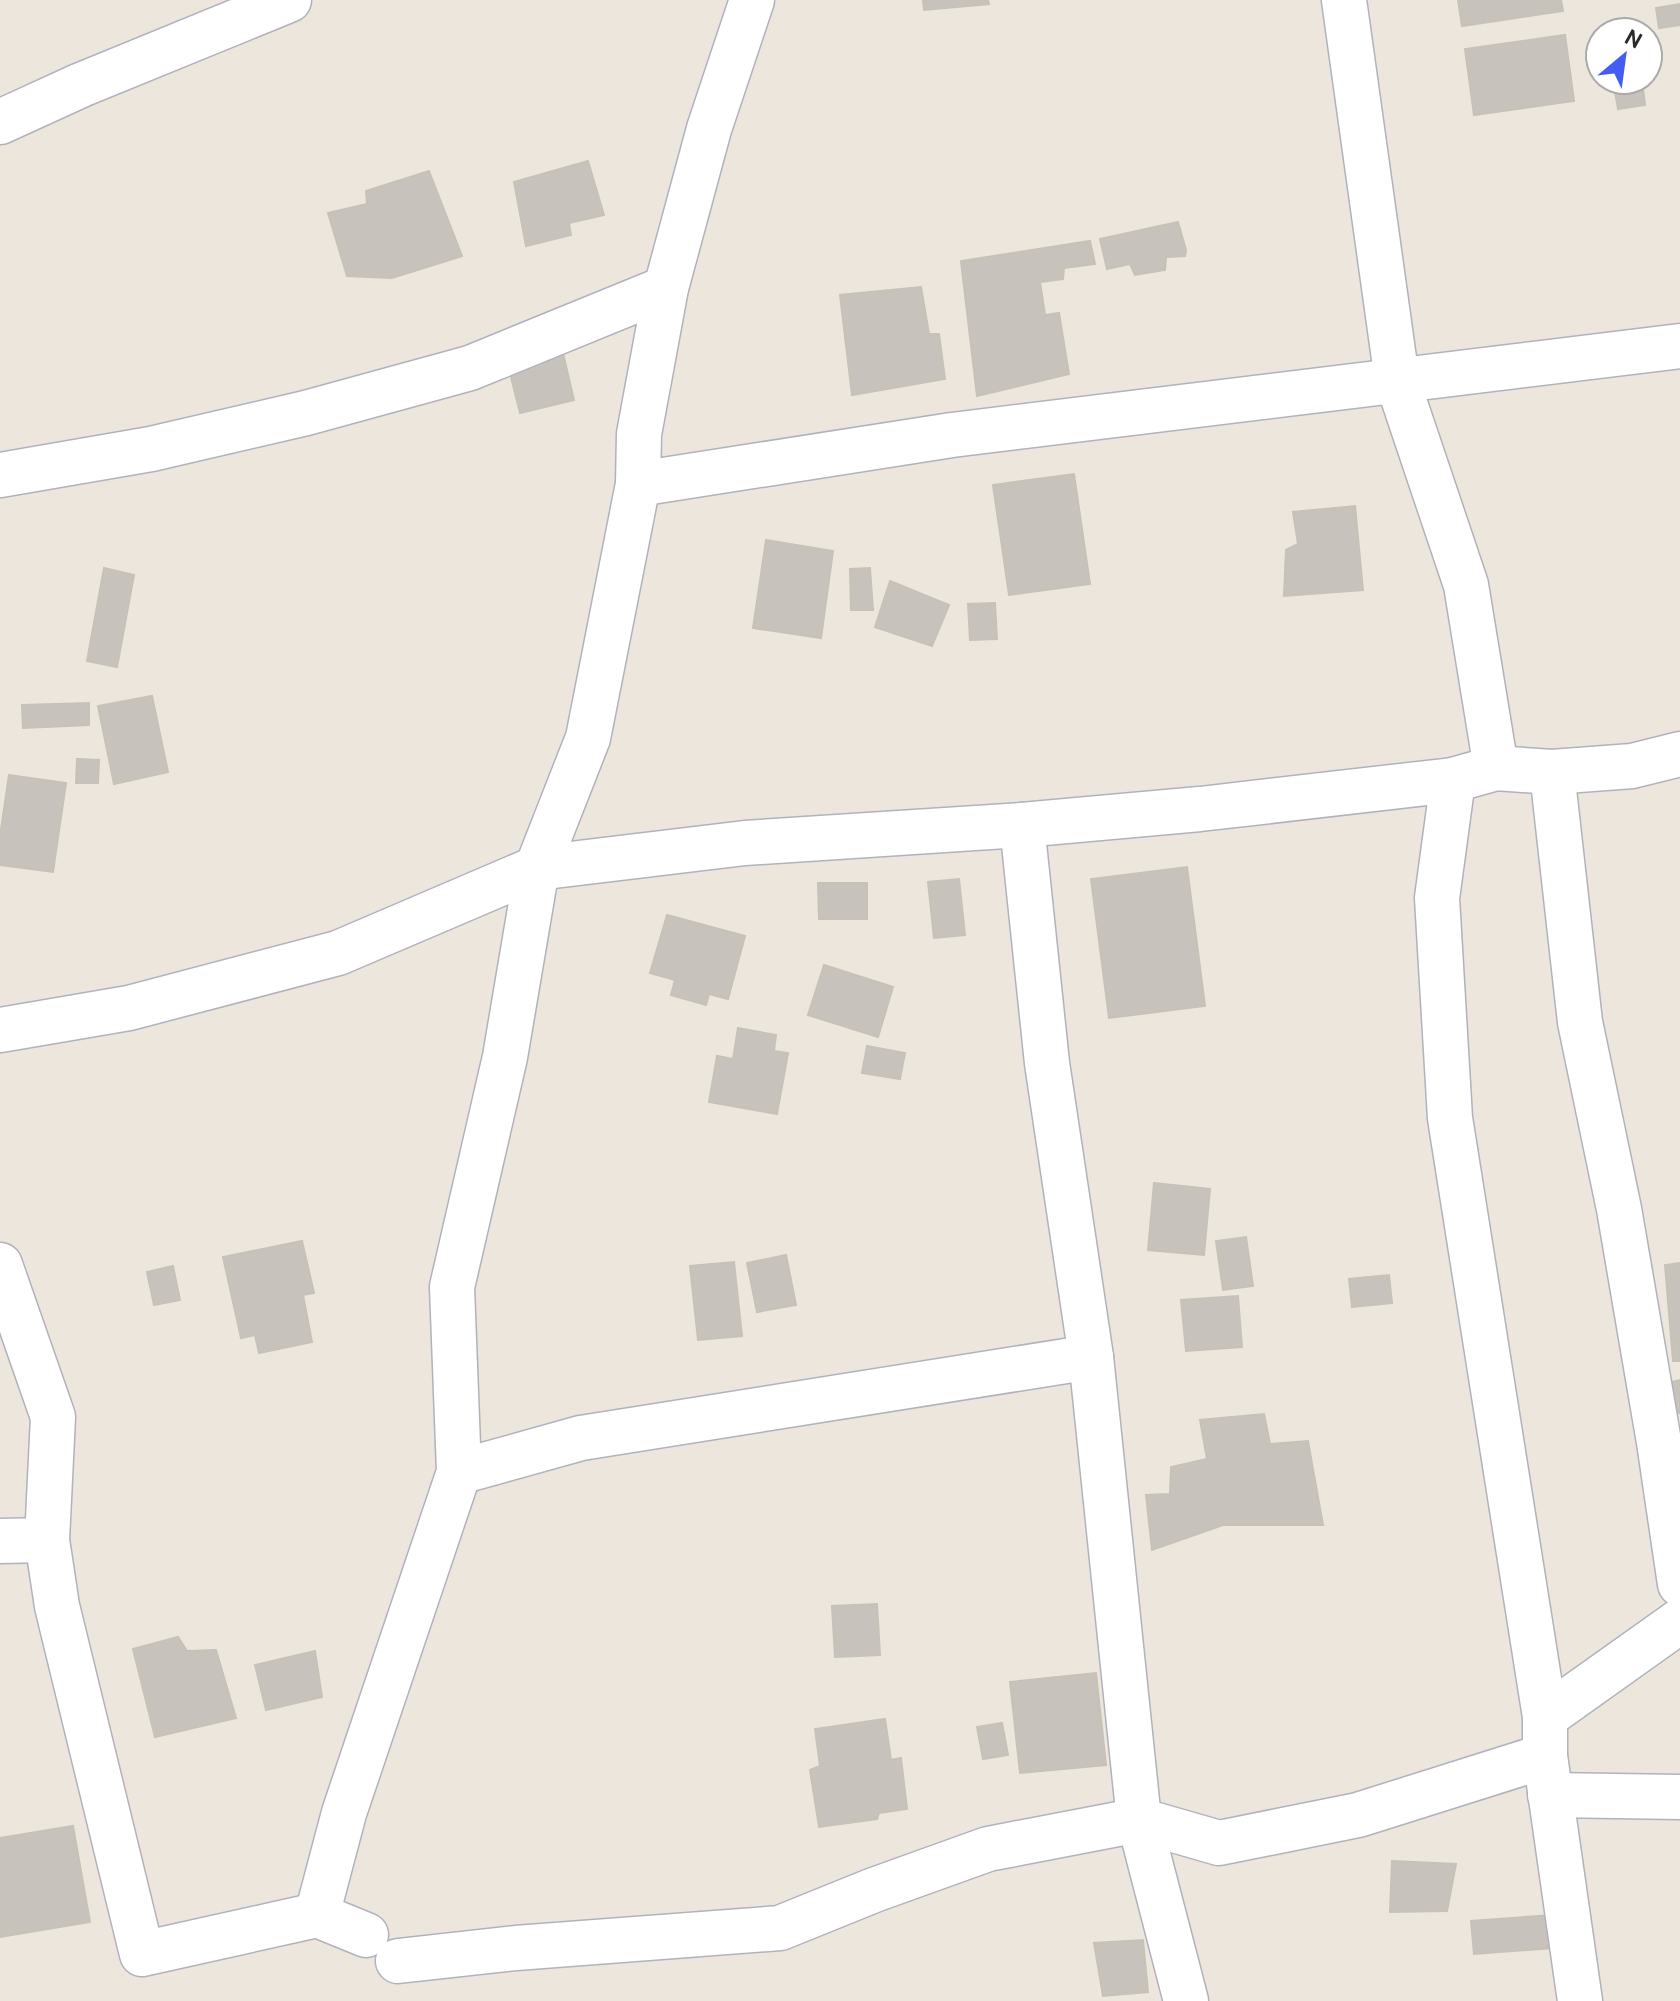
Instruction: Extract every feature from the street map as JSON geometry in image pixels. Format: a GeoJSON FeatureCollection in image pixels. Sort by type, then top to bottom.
{"type":"FeatureCollection","features":[{"type":"Feature","properties":{"kind":"street"},"geometry":{"type":"LineString","coordinates":[[0,122],[95,79],[289,0]]}},
{"type":"Feature","properties":{"kind":"street"},"geometry":{"type":"LineString","coordinates":[[317,1915],[344,1813],[459,1472],[452,1287],[505,1057],[537,868],[588,738],[638,484],[639,434],[666,288],[709,129],[752,0]]}},
{"type":"Feature","properties":{"kind":"street"},"geometry":{"type":"LineString","coordinates":[[1344,0],[1397,380],[1466,585],[1496,768]]}},
{"type":"Feature","properties":{"kind":"street"},"geometry":{"type":"LineString","coordinates":[[0,475],[151,449],[306,413],[470,368],[666,288]]}},
{"type":"Feature","properties":{"kind":"street"},"geometry":{"type":"LineString","coordinates":[[638,484],[952,435],[1680,346]]}},
{"type":"Feature","properties":{"kind":"street"},"geometry":{"type":"LineString","coordinates":[[0,1030],[129,1008],[338,953],[537,868],[745,843],[1022,825],[1200,809],[1453,780],[1496,768],[1552,772],[1632,766],[1680,754]]}},
{"type":"Feature","properties":{"kind":"street"},"geometry":{"type":"LineString","coordinates":[[1552,772],[1580,1022],[1622,1224],[1680,1584]]}},
{"type":"Feature","properties":{"kind":"street"},"geometry":{"type":"LineString","coordinates":[[1453,780],[1437,898],[1450,1118],[1547,1756],[1590,1995]]}},
{"type":"Feature","properties":{"kind":"street"},"geometry":{"type":"LineString","coordinates":[[1022,825],[1047,1063],[1091,1357],[1139,1820],[1186,2001]]}},
{"type":"Feature","properties":{"kind":"street"},"geometry":{"type":"LineString","coordinates":[[0,1265],[53,1417],[47,1540],[57,1606],[142,1954],[317,1915],[382,1948],[516,1948],[780,1928],[988,1849],[1139,1820],[1219,1843],[1358,1815],[1547,1756],[1680,1621]]}},
{"type":"Feature","properties":{"kind":"street"},"geometry":{"type":"LineString","coordinates":[[459,1472],[581,1438],[1091,1357]]}},
{"type":"Feature","properties":{"kind":"street"},"geometry":{"type":"LineString","coordinates":[[0,1541],[47,1540]]}},
{"type":"Feature","properties":{"kind":"street"},"geometry":{"type":"LineString","coordinates":[[1547,1756],[1680,1797]]}},
{"type":"Feature","properties":{"kind":"building"},"geometry":{"type":"Polygon","coordinates":[[[923,0],[988,0],[989,4],[924,10],[923,0]]]}},
{"type":"Feature","properties":{"kind":"building"},"geometry":{"type":"Polygon","coordinates":[[[1458,0],[1561,0],[1563,11],[1462,26],[1458,0]]]}},
{"type":"Feature","properties":{"kind":"building"},"geometry":{"type":"Polygon","coordinates":[[[1680,4],[1680,25],[1664,27],[1664,16],[1657,16],[1656,8],[1680,4]]]}},
{"type":"Feature","properties":{"kind":"building"},"geometry":{"type":"Polygon","coordinates":[[[1565,35],[1574,101],[1474,115],[1465,49],[1565,35]]]}},
{"type":"Feature","properties":{"kind":"building"},"geometry":{"type":"Polygon","coordinates":[[[1616,96],[1644,96],[1645,105],[1618,109],[1616,96]]]}},
{"type":"Feature","properties":{"kind":"building"},"geometry":{"type":"Polygon","coordinates":[[[588,161],[604,215],[569,223],[571,235],[526,246],[514,182],[588,161]]]}},
{"type":"Feature","properties":{"kind":"building"},"geometry":{"type":"Polygon","coordinates":[[[429,171],[462,256],[392,278],[347,276],[328,213],[367,204],[366,191],[429,171]]]}},
{"type":"Feature","properties":{"kind":"building"},"geometry":{"type":"Polygon","coordinates":[[[1178,222],[1185,256],[1166,257],[1165,270],[1135,275],[1130,264],[1107,269],[1100,239],[1178,222]]]}},
{"type":"Feature","properties":{"kind":"building"},"geometry":{"type":"Polygon","coordinates":[[[1090,241],[1095,264],[1064,268],[1063,279],[1040,282],[1045,315],[1059,313],[1069,374],[977,396],[961,261],[1090,241]]]}},
{"type":"Feature","properties":{"kind":"building"},"geometry":{"type":"Polygon","coordinates":[[[921,287],[929,334],[939,334],[945,379],[852,395],[840,295],[921,287]]]}},
{"type":"Feature","properties":{"kind":"building"},"geometry":{"type":"Polygon","coordinates":[[[562,349],[574,400],[520,413],[507,361],[562,349]]]}},
{"type":"Feature","properties":{"kind":"building"},"geometry":{"type":"Polygon","coordinates":[[[1074,474],[1090,584],[1009,595],[993,485],[1074,474]]]}},
{"type":"Feature","properties":{"kind":"building"},"geometry":{"type":"Polygon","coordinates":[[[1355,506],[1363,590],[1284,596],[1286,550],[1298,544],[1293,512],[1355,506]]]}},
{"type":"Feature","properties":{"kind":"building"},"geometry":{"type":"Polygon","coordinates":[[[766,540],[833,551],[821,638],[753,628],[766,540]]]}},
{"type":"Feature","properties":{"kind":"building"},"geometry":{"type":"Polygon","coordinates":[[[104,568],[134,575],[117,667],[87,661],[104,568]]]}},
{"type":"Feature","properties":{"kind":"building"},"geometry":{"type":"Polygon","coordinates":[[[870,568],[873,610],[851,610],[850,569],[870,568]]]}},
{"type":"Feature","properties":{"kind":"building"},"geometry":{"type":"Polygon","coordinates":[[[890,581],[949,605],[932,646],[875,627],[890,581]]]}},
{"type":"Feature","properties":{"kind":"building"},"geometry":{"type":"Polygon","coordinates":[[[995,603],[997,639],[970,640],[968,604],[995,603]]]}},
{"type":"Feature","properties":{"kind":"building"},"geometry":{"type":"Polygon","coordinates":[[[152,696],[168,772],[114,784],[98,706],[152,696]]]}},
{"type":"Feature","properties":{"kind":"building"},"geometry":{"type":"Polygon","coordinates":[[[89,703],[89,725],[23,728],[22,705],[89,703]]]}},
{"type":"Feature","properties":{"kind":"building"},"geometry":{"type":"Polygon","coordinates":[[[77,759],[99,760],[98,783],[76,783],[77,759]]]}},
{"type":"Feature","properties":{"kind":"building"},"geometry":{"type":"Polygon","coordinates":[[[9,775],[66,783],[53,872],[0,865],[0,836],[9,775]]]}},
{"type":"Feature","properties":{"kind":"building"},"geometry":{"type":"Polygon","coordinates":[[[1187,867],[1205,1006],[1109,1018],[1091,879],[1187,867]]]}},
{"type":"Feature","properties":{"kind":"building"},"geometry":{"type":"Polygon","coordinates":[[[959,879],[965,935],[934,938],[928,882],[959,879]]]}},
{"type":"Feature","properties":{"kind":"building"},"geometry":{"type":"Polygon","coordinates":[[[818,883],[867,883],[867,919],[819,919],[818,883]]]}},
{"type":"Feature","properties":{"kind":"building"},"geometry":{"type":"Polygon","coordinates":[[[667,915],[745,936],[728,999],[709,994],[706,1005],[671,995],[675,980],[650,973],[667,915]]]}},
{"type":"Feature","properties":{"kind":"building"},"geometry":{"type":"Polygon","coordinates":[[[824,965],[893,987],[878,1037],[808,1015],[824,965]]]}},
{"type":"Feature","properties":{"kind":"building"},"geometry":{"type":"Polygon","coordinates":[[[738,1028],[776,1035],[774,1051],[788,1053],[777,1114],[709,1102],[717,1056],[733,1059],[738,1028]]]}},
{"type":"Feature","properties":{"kind":"building"},"geometry":{"type":"Polygon","coordinates":[[[867,1046],[905,1053],[900,1079],[862,1073],[867,1046]]]}},
{"type":"Feature","properties":{"kind":"building"},"geometry":{"type":"Polygon","coordinates":[[[1154,1183],[1210,1189],[1204,1255],[1148,1250],[1154,1183]]]}},
{"type":"Feature","properties":{"kind":"building"},"geometry":{"type":"Polygon","coordinates":[[[1246,1237],[1253,1286],[1223,1290],[1216,1241],[1246,1237]]]}},
{"type":"Feature","properties":{"kind":"building"},"geometry":{"type":"Polygon","coordinates":[[[302,1241],[314,1293],[303,1295],[312,1342],[259,1353],[255,1335],[241,1338],[223,1257],[302,1241]]]}},
{"type":"Feature","properties":{"kind":"building"},"geometry":{"type":"Polygon","coordinates":[[[786,1255],[796,1305],[757,1312],[747,1263],[786,1255]]]}},
{"type":"Feature","properties":{"kind":"building"},"geometry":{"type":"Polygon","coordinates":[[[734,1262],[742,1336],[698,1340],[690,1266],[734,1262]]]}},
{"type":"Feature","properties":{"kind":"building"},"geometry":{"type":"Polygon","coordinates":[[[1680,1263],[1680,1361],[1673,1361],[1665,1265],[1680,1263]]]}},
{"type":"Feature","properties":{"kind":"building"},"geometry":{"type":"Polygon","coordinates":[[[173,1266],[180,1300],[154,1305],[147,1272],[173,1266]]]}},
{"type":"Feature","properties":{"kind":"building"},"geometry":{"type":"Polygon","coordinates":[[[1389,1275],[1392,1303],[1352,1307],[1349,1279],[1389,1275]]]}},
{"type":"Feature","properties":{"kind":"building"},"geometry":{"type":"Polygon","coordinates":[[[1238,1296],[1242,1347],[1186,1351],[1181,1300],[1238,1296]]]}},
{"type":"Feature","properties":{"kind":"building"},"geometry":{"type":"Polygon","coordinates":[[[1680,1380],[1680,1413],[1666,1415],[1659,1385],[1680,1380]]]}},
{"type":"Feature","properties":{"kind":"building"},"geometry":{"type":"Polygon","coordinates":[[[1264,1414],[1270,1444],[1308,1441],[1323,1525],[1223,1525],[1152,1550],[1146,1495],[1170,1494],[1171,1467],[1207,1459],[1200,1420],[1264,1414]]]}},
{"type":"Feature","properties":{"kind":"building"},"geometry":{"type":"Polygon","coordinates":[[[877,1604],[880,1655],[835,1657],[832,1606],[877,1604]]]}},
{"type":"Feature","properties":{"kind":"building"},"geometry":{"type":"Polygon","coordinates":[[[178,1637],[187,1651],[216,1650],[236,1718],[155,1737],[133,1649],[178,1637]]]}},
{"type":"Feature","properties":{"kind":"building"},"geometry":{"type":"Polygon","coordinates":[[[315,1651],[322,1697],[266,1710],[255,1665],[315,1651]]]}},
{"type":"Feature","properties":{"kind":"building"},"geometry":{"type":"Polygon","coordinates":[[[1096,1673],[1106,1765],[1020,1773],[1010,1682],[1096,1673]]]}},
{"type":"Feature","properties":{"kind":"building"},"geometry":{"type":"Polygon","coordinates":[[[885,1719],[891,1760],[901,1758],[907,1809],[879,1813],[877,1819],[819,1827],[810,1770],[820,1766],[815,1729],[885,1719]]]}},
{"type":"Feature","properties":{"kind":"building"},"geometry":{"type":"Polygon","coordinates":[[[1002,1723],[1008,1755],[983,1759],[977,1727],[1002,1723]]]}},
{"type":"Feature","properties":{"kind":"building"},"geometry":{"type":"Polygon","coordinates":[[[73,1826],[90,1922],[0,1937],[0,1838],[73,1826]]]}},
{"type":"Feature","properties":{"kind":"building"},"geometry":{"type":"Polygon","coordinates":[[[1392,1861],[1456,1864],[1447,1911],[1390,1912],[1392,1861]]]}},
{"type":"Feature","properties":{"kind":"building"},"geometry":{"type":"Polygon","coordinates":[[[1552,1915],[1554,1948],[1474,1954],[1471,1921],[1552,1915]]]}},
{"type":"Feature","properties":{"kind":"building"},"geometry":{"type":"Polygon","coordinates":[[[1143,1940],[1148,1992],[1103,1996],[1094,1943],[1143,1940]]]}}]}
